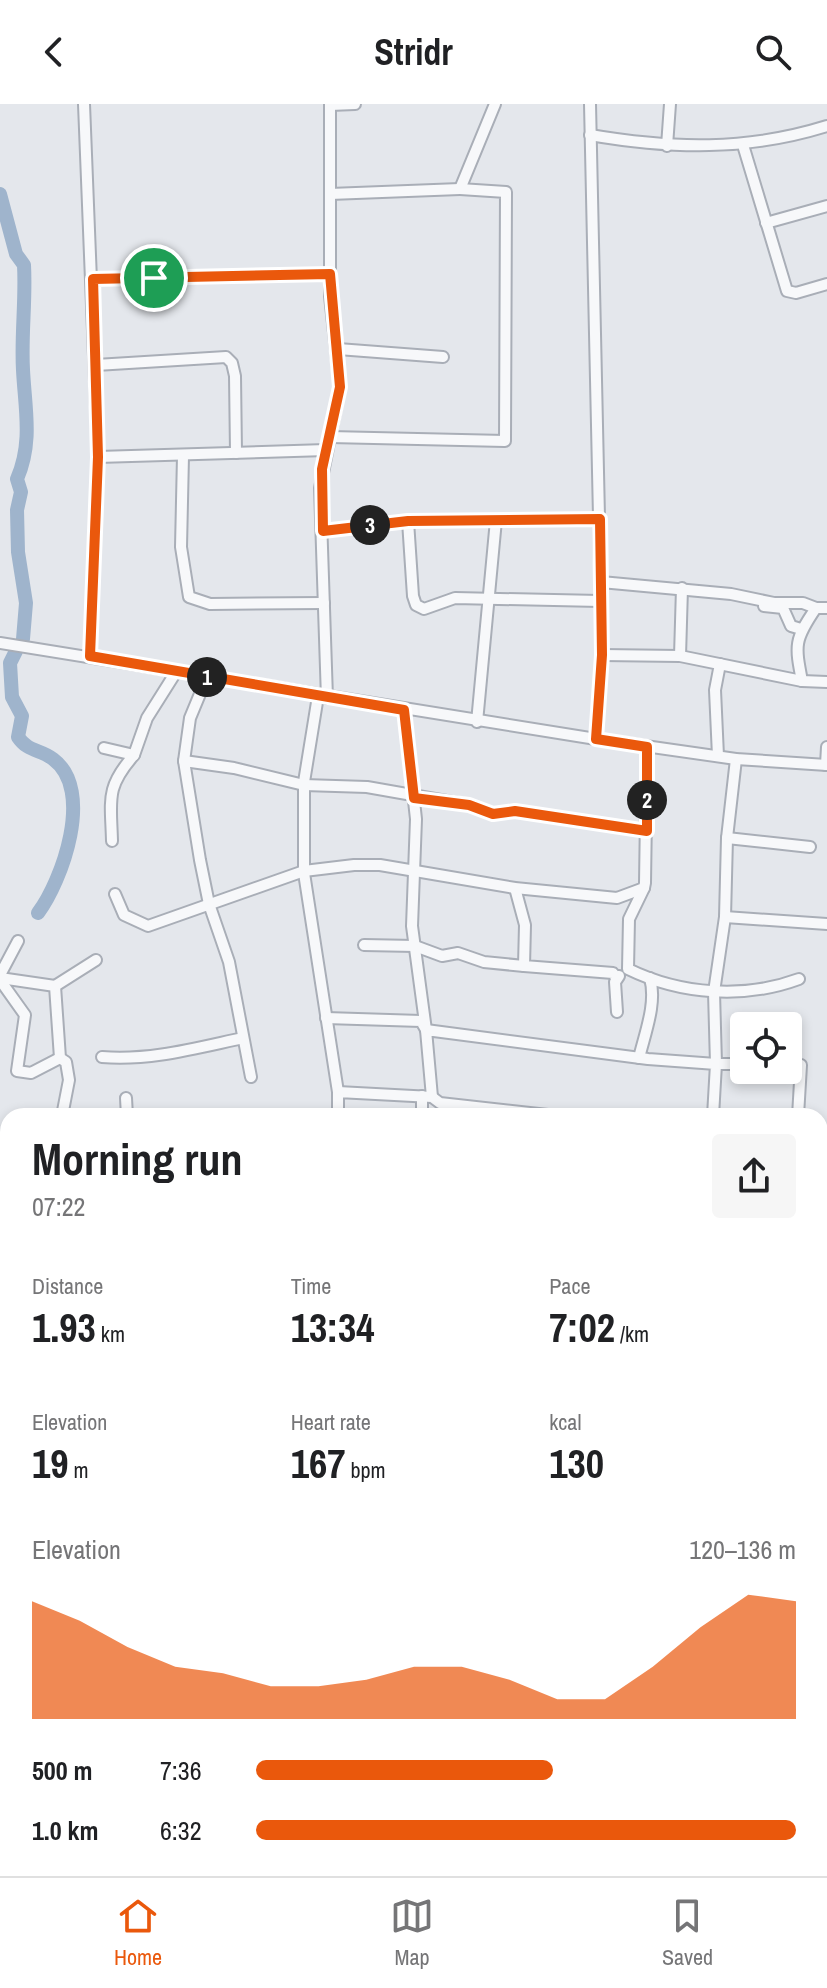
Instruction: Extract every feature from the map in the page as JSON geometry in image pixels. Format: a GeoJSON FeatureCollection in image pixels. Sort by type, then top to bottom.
{"type":"FeatureCollection","features":[{"type":"Feature","properties":{"kind":"street"},"geometry":{"type":"LineString","coordinates":[[84,104],[98,457],[90,656]]}},
{"type":"Feature","properties":{"kind":"street"},"geometry":{"type":"LineString","coordinates":[[338,1108],[304,871],[304,785],[323,697],[320,488],[339,399],[338,349],[330,274],[330,104],[355,104]]}},
{"type":"Feature","properties":{"kind":"street"},"geometry":{"type":"LineString","coordinates":[[460,189],[495,104]]}},
{"type":"Feature","properties":{"kind":"street"},"geometry":{"type":"LineString","coordinates":[[590,104],[602,655],[596,739]]}},
{"type":"Feature","properties":{"kind":"street"},"geometry":{"type":"LineString","coordinates":[[667,146],[670,104]]}},
{"type":"Feature","properties":{"kind":"street"},"geometry":{"type":"LineString","coordinates":[[590,135],[667,146],[743,145],[786,139],[827,126]]}},
{"type":"Feature","properties":{"kind":"street"},"geometry":{"type":"LineString","coordinates":[[743,145],[787,291],[796,293],[827,284]]}},
{"type":"Feature","properties":{"kind":"street"},"geometry":{"type":"LineString","coordinates":[[330,194],[460,189],[506,192],[505,441],[330,437]]}},
{"type":"Feature","properties":{"kind":"street"},"geometry":{"type":"LineString","coordinates":[[766,223],[827,206]]}},
{"type":"Feature","properties":{"kind":"street"},"geometry":{"type":"LineString","coordinates":[[807,210],[827,217]]}},
{"type":"Feature","properties":{"kind":"street"},"geometry":{"type":"LineString","coordinates":[[93,279],[330,274]]}},
{"type":"Feature","properties":{"kind":"street"},"geometry":{"type":"LineString","coordinates":[[338,349],[443,357]]}},
{"type":"Feature","properties":{"kind":"street"},"geometry":{"type":"LineString","coordinates":[[96,365],[226,357],[235,376],[236,453]]}},
{"type":"Feature","properties":{"kind":"street"},"geometry":{"type":"LineString","coordinates":[[98,457],[326,450]]}},
{"type":"Feature","properties":{"kind":"street"},"geometry":{"type":"LineString","coordinates":[[183,456],[181,547],[189,597],[210,604],[324,603]]}},
{"type":"Feature","properties":{"kind":"street"},"geometry":{"type":"LineString","coordinates":[[323,531],[408,521],[600,519]]}},
{"type":"Feature","properties":{"kind":"street"},"geometry":{"type":"LineString","coordinates":[[477,722],[496,520]]}},
{"type":"Feature","properties":{"kind":"street"},"geometry":{"type":"LineString","coordinates":[[408,521],[416,605],[424,609],[455,598],[600,601]]}},
{"type":"Feature","properties":{"kind":"street"},"geometry":{"type":"LineString","coordinates":[[601,582],[682,588],[822,608]]}},
{"type":"Feature","properties":{"kind":"street"},"geometry":{"type":"LineString","coordinates":[[680,656],[682,588]]}},
{"type":"Feature","properties":{"kind":"street"},"geometry":{"type":"LineString","coordinates":[[760,600],[765,608],[783,608],[791,626],[801,629]]}},
{"type":"Feature","properties":{"kind":"street"},"geometry":{"type":"LineString","coordinates":[[802,681],[796,664],[801,629],[822,608]]}},
{"type":"Feature","properties":{"kind":"street"},"geometry":{"type":"LineString","coordinates":[[0,643],[477,722],[736,759],[826,765],[827,747]]}},
{"type":"Feature","properties":{"kind":"street"},"geometry":{"type":"LineString","coordinates":[[602,655],[680,656],[802,681],[827,682]]}},
{"type":"Feature","properties":{"kind":"street"},"geometry":{"type":"LineString","coordinates":[[718,756],[715,690],[720,664]]}},
{"type":"Feature","properties":{"kind":"street"},"geometry":{"type":"LineString","coordinates":[[112,841],[111,790],[116,776],[134,755],[147,718],[176,672]]}},
{"type":"Feature","properties":{"kind":"street"},"geometry":{"type":"LineString","coordinates":[[207,677],[190,718],[184,761],[192,823],[209,904],[229,962],[251,1077]]}},
{"type":"Feature","properties":{"kind":"street"},"geometry":{"type":"LineString","coordinates":[[404,710],[414,798],[416,873],[412,926],[426,1030],[427,1097],[424,1108]]}},
{"type":"Feature","properties":{"kind":"street"},"geometry":{"type":"LineString","coordinates":[[628,969],[629,919],[644,888],[647,747]]}},
{"type":"Feature","properties":{"kind":"street"},"geometry":{"type":"LineString","coordinates":[[104,748],[134,755]]}},
{"type":"Feature","properties":{"kind":"street"},"geometry":{"type":"LineString","coordinates":[[713,1108],[714,992],[725,917],[727,838],[736,759]]}},
{"type":"Feature","properties":{"kind":"street"},"geometry":{"type":"LineString","coordinates":[[184,761],[234,768],[304,785],[367,787],[414,798],[469,805],[493,814],[515,811],[647,831]]}},
{"type":"Feature","properties":{"kind":"street"},"geometry":{"type":"LineString","coordinates":[[727,838],[810,847]]}},
{"type":"Feature","properties":{"kind":"street"},"geometry":{"type":"LineString","coordinates":[[115,894],[124,915],[148,926],[304,871],[365,864],[515,888],[617,898],[644,888]]}},
{"type":"Feature","properties":{"kind":"street"},"geometry":{"type":"LineString","coordinates":[[515,888],[525,925],[524,966]]}},
{"type":"Feature","properties":{"kind":"street"},"geometry":{"type":"LineString","coordinates":[[725,917],[827,924]]}},
{"type":"Feature","properties":{"kind":"street"},"geometry":{"type":"LineString","coordinates":[[0,977],[18,941]]}},
{"type":"Feature","properties":{"kind":"street"},"geometry":{"type":"LineString","coordinates":[[364,945],[415,946],[442,956],[458,953],[484,962],[613,973],[616,978],[617,1012]]}},
{"type":"Feature","properties":{"kind":"street"},"geometry":{"type":"LineString","coordinates":[[0,977],[55,986],[96,960]]}},
{"type":"Feature","properties":{"kind":"street"},"geometry":{"type":"LineString","coordinates":[[628,969],[650,978],[714,992],[768,990],[799,979]]}},
{"type":"Feature","properties":{"kind":"street"},"geometry":{"type":"LineString","coordinates":[[616,978],[628,969]]}},
{"type":"Feature","properties":{"kind":"street"},"geometry":{"type":"LineString","coordinates":[[0,977],[25,1015],[17,1071],[31,1073],[60,1058]]}},
{"type":"Feature","properties":{"kind":"street"},"geometry":{"type":"LineString","coordinates":[[639,1058],[652,1008],[654,992],[650,978]]}},
{"type":"Feature","properties":{"kind":"street"},"geometry":{"type":"LineString","coordinates":[[55,986],[60,1058]]}},
{"type":"Feature","properties":{"kind":"street"},"geometry":{"type":"LineString","coordinates":[[326,1018],[421,1021],[426,1030]]}},
{"type":"Feature","properties":{"kind":"street"},"geometry":{"type":"LineString","coordinates":[[426,1030],[639,1058],[730,1064]]}},
{"type":"Feature","properties":{"kind":"street"},"geometry":{"type":"LineString","coordinates":[[102,1057],[129,1060],[243,1038]]}},
{"type":"Feature","properties":{"kind":"street"},"geometry":{"type":"LineString","coordinates":[[60,1058],[66,1062],[69,1080],[64,1108]]}},
{"type":"Feature","properties":{"kind":"street"},"geometry":{"type":"LineString","coordinates":[[798,1108],[800,1084]]}},
{"type":"Feature","properties":{"kind":"street"},"geometry":{"type":"LineString","coordinates":[[338,1092],[427,1097],[457,1108]]}},
{"type":"Feature","properties":{"kind":"street"},"geometry":{"type":"LineString","coordinates":[[126,1098],[127,1108]]}},
{"type":"Feature","properties":{"kind":"waterway"},"geometry":{"type":"LineString","coordinates":[[0,194],[16,254],[24,265],[26,439],[17,479],[21,492],[17,510],[18,552],[26,603],[23,639]]}},
{"type":"Feature","properties":{"kind":"waterway"},"geometry":{"type":"LineString","coordinates":[[16,651],[10,663],[12,697],[22,716],[18,737],[26,745],[53,759],[65,773],[72,792],[73,813],[64,858],[38,913]]}},
{"type":"Feature","properties":{"kind":"route"},"geometry":{"type":"LineString","coordinates":[[330,274],[340,387],[338,408],[322,469],[323,531],[408,521],[600,519],[602,655],[596,739],[647,747],[647,831],[515,811],[493,814],[469,805],[414,798],[404,710],[90,656],[97,548],[98,457],[93,279],[154,278],[330,274]]}}]}
